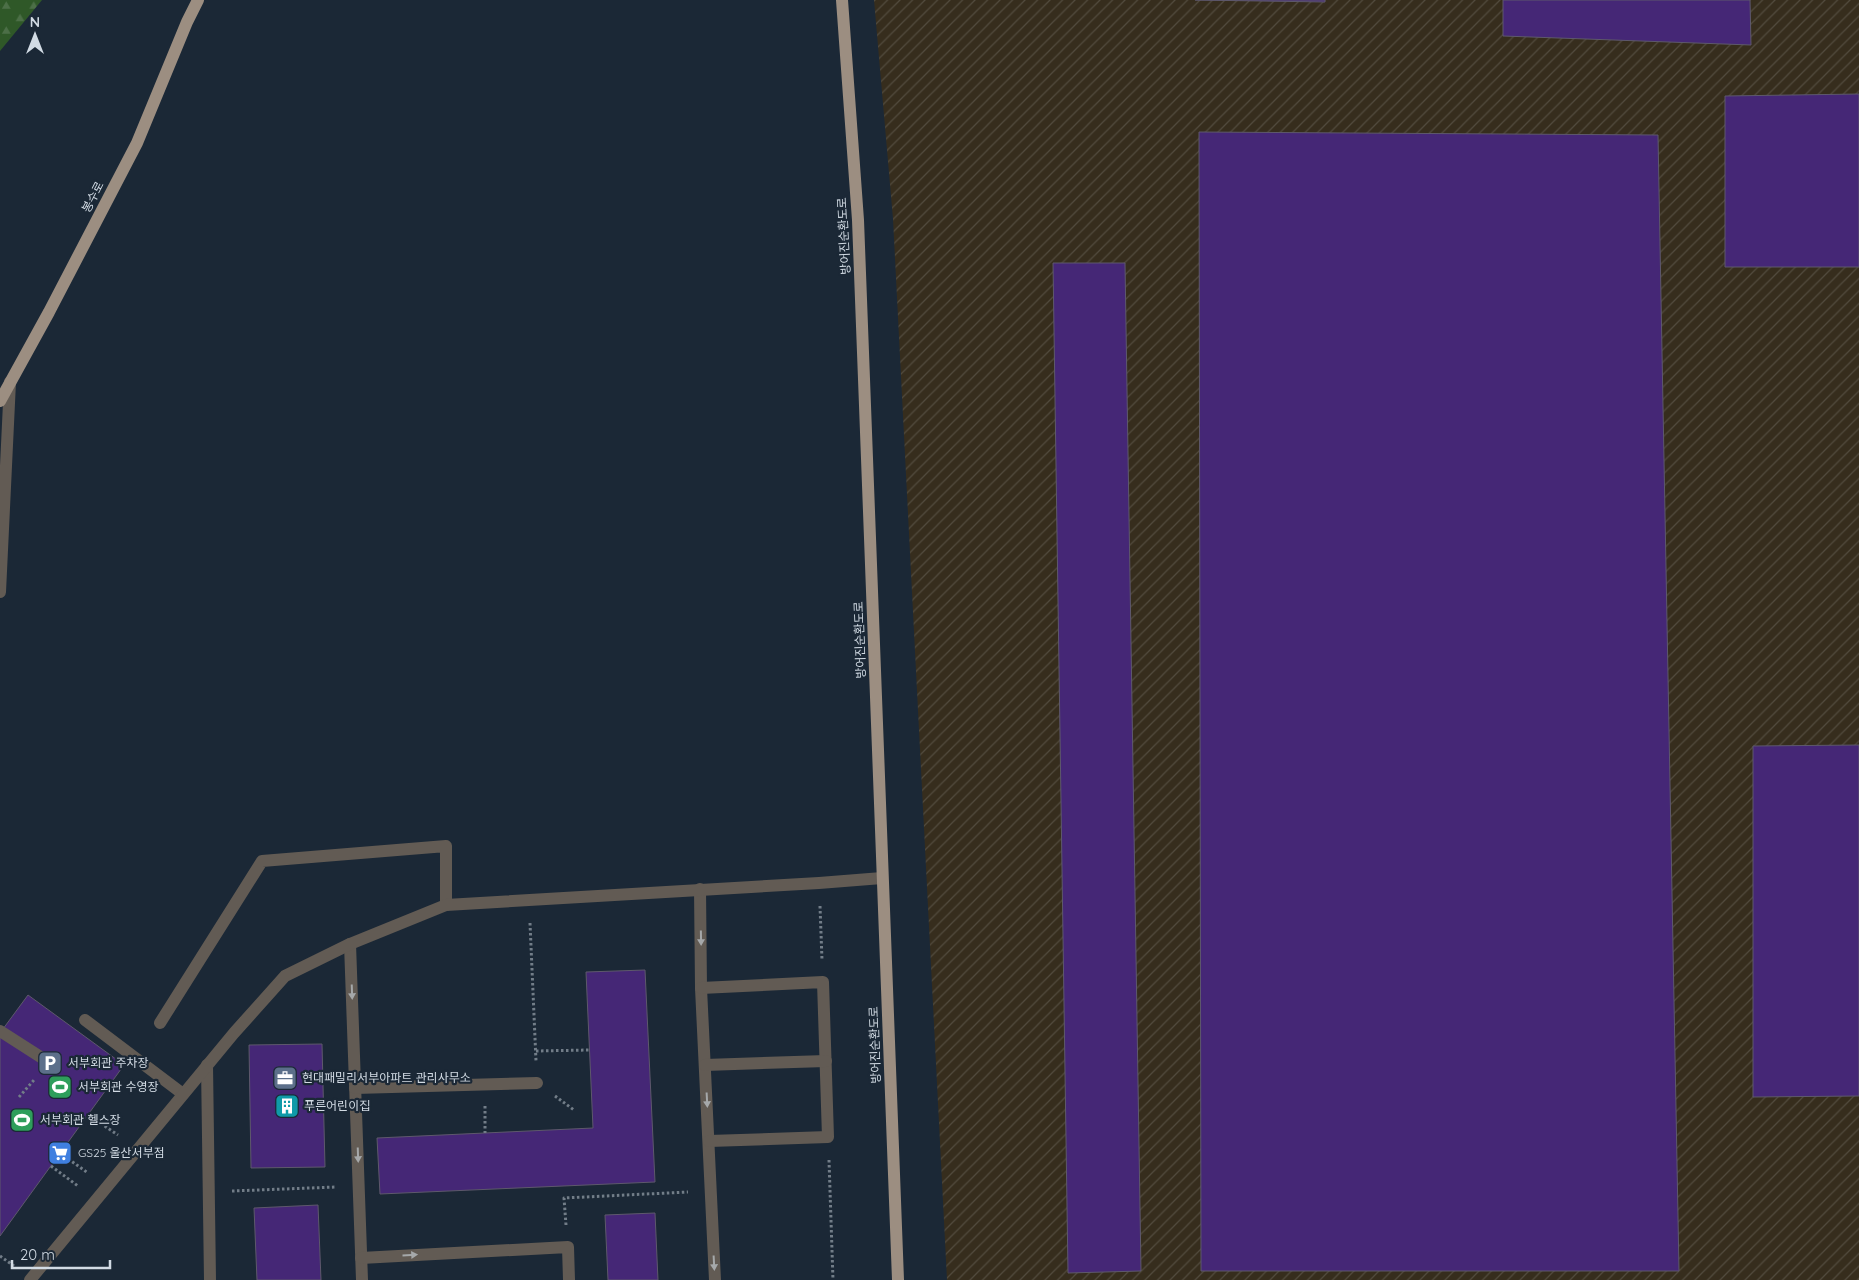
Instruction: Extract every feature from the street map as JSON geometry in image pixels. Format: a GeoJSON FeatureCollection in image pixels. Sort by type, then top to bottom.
{"type":"FeatureCollection","features":[{"type":"Feature","properties":{"kind":"main road","name":"봉수로"},"geometry":{"type":"LineString","coordinates":[[0,401],[49,312],[137,143],[198,0]]}},
{"type":"Feature","properties":{"kind":"main road","name":"방어진순환도로"},"geometry":{"type":"LineString","coordinates":[[842,0],[858,220],[898,1280]]}},
{"type":"Feature","properties":{"kind":"street"},"geometry":{"type":"LineString","coordinates":[[0,592],[10,382]]}},
{"type":"Feature","properties":{"kind":"street"},"geometry":{"type":"LineString","coordinates":[[160,1023],[262,860],[446,846],[446,904]]}},
{"type":"Feature","properties":{"kind":"street"},"geometry":{"type":"LineString","coordinates":[[30,1280],[207,1065],[285,976],[350,944],[446,904],[882,878]]}},
{"type":"Feature","properties":{"kind":"street"},"geometry":{"type":"LineString","coordinates":[[700,889],[701,988],[715,1280]]}},
{"type":"Feature","properties":{"kind":"street"},"geometry":{"type":"LineString","coordinates":[[350,944],[362,1280]]}},
{"type":"Feature","properties":{"kind":"street"},"geometry":{"type":"LineString","coordinates":[[701,988],[823,982],[828,1137],[709,1141]]}},
{"type":"Feature","properties":{"kind":"street"},"geometry":{"type":"LineString","coordinates":[[85,1020],[183,1094]]}},
{"type":"Feature","properties":{"kind":"street"},"geometry":{"type":"LineString","coordinates":[[0,1032],[50,1063]]}},
{"type":"Feature","properties":{"kind":"street"},"geometry":{"type":"LineString","coordinates":[[705,1065],[826,1061]]}},
{"type":"Feature","properties":{"kind":"street"},"geometry":{"type":"LineString","coordinates":[[207,1065],[210,1280]]}},
{"type":"Feature","properties":{"kind":"street"},"geometry":{"type":"LineString","coordinates":[[355,1088],[537,1083]]}},
{"type":"Feature","properties":{"kind":"street"},"geometry":{"type":"LineString","coordinates":[[361,1258],[568,1247],[569,1280]]}},
{"type":"Feature","properties":{"kind":"street"},"geometry":{"type":"LineString","coordinates":[[42,1265],[42,1280]]}},
{"type":"Feature","properties":{"kind":"path"},"geometry":{"type":"LineString","coordinates":[[819,883],[823,982]]}},
{"type":"Feature","properties":{"kind":"path"},"geometry":{"type":"LineString","coordinates":[[530,925],[537,1083]]}},
{"type":"Feature","properties":{"kind":"path"},"geometry":{"type":"LineString","coordinates":[[536,1051],[589,1050]]}},
{"type":"Feature","properties":{"kind":"path"},"geometry":{"type":"LineString","coordinates":[[88,1115],[138,1149]]}},
{"type":"Feature","properties":{"kind":"path"},"geometry":{"type":"LineString","coordinates":[[828,1137],[833,1280]]}},
{"type":"Feature","properties":{"kind":"path"},"geometry":{"type":"LineString","coordinates":[[60,1153],[107,1186]]}},
{"type":"Feature","properties":{"kind":"path"},"geometry":{"type":"LineString","coordinates":[[51,1166],[96,1199]]}},
{"type":"Feature","properties":{"kind":"path"},"geometry":{"type":"LineString","coordinates":[[209,1192],[359,1186]]}},
{"type":"Feature","properties":{"kind":"path"},"geometry":{"type":"LineString","coordinates":[[568,1247],[564,1198],[711,1190]]}},
{"type":"Feature","properties":{"kind":"shaded area"},"geometry":{"type":"Polygon","coordinates":[[[874,0],[1859,0],[1859,1280],[947,1280],[893,219],[874,0]]]}},
{"type":"Feature","properties":{"kind":"green space"},"geometry":{"type":"Polygon","coordinates":[[[0,0],[42,0],[0,51],[0,0]]]}},
{"type":"Feature","properties":{"kind":"building"},"geometry":{"type":"Polygon","coordinates":[[[1195,0],[1325,0],[1325,2],[1195,0]]]}},
{"type":"Feature","properties":{"kind":"building"},"geometry":{"type":"Polygon","coordinates":[[[1503,0],[1750,0],[1751,45],[1503,36],[1503,0]]]}},
{"type":"Feature","properties":{"kind":"building"},"geometry":{"type":"Polygon","coordinates":[[[1859,94],[1859,267],[1725,267],[1725,96],[1859,94]]]}},
{"type":"Feature","properties":{"kind":"building"},"geometry":{"type":"Polygon","coordinates":[[[1199,132],[1658,135],[1679,1271],[1201,1271],[1199,132]]]}},
{"type":"Feature","properties":{"kind":"building"},"geometry":{"type":"Polygon","coordinates":[[[1053,263],[1125,263],[1141,1271],[1068,1273],[1053,263]]]}},
{"type":"Feature","properties":{"kind":"building"},"geometry":{"type":"Polygon","coordinates":[[[1859,745],[1859,1096],[1753,1097],[1753,746],[1859,745]]]}},
{"type":"Feature","properties":{"kind":"building"},"geometry":{"type":"Polygon","coordinates":[[[645,970],[655,1182],[380,1194],[377,1138],[593,1128],[586,972],[645,970]]]}},
{"type":"Feature","properties":{"kind":"building"},"geometry":{"type":"Polygon","coordinates":[[[28,995],[124,1065],[0,1236],[0,1033],[28,995]]]}},
{"type":"Feature","properties":{"kind":"building","name":"푸른어린이집"},"geometry":{"type":"Polygon","coordinates":[[[322,1044],[325,1167],[251,1168],[249,1045],[322,1044]]]}},
{"type":"Feature","properties":{"kind":"building"},"geometry":{"type":"Polygon","coordinates":[[[318,1205],[321,1280],[257,1280],[254,1208],[318,1205]]]}},
{"type":"Feature","properties":{"kind":"building"},"geometry":{"type":"Polygon","coordinates":[[[655,1213],[658,1280],[608,1280],[605,1215],[655,1213]]]}},
{"type":"Feature","properties":{"kind":"place","name":"서부회관 주차장"},"geometry":{"type":"Point","coordinates":[50,1063]}},
{"type":"Feature","properties":{"kind":"place","name":"현대패밀리서부아파트 관리사무소"},"geometry":{"type":"Point","coordinates":[285,1078]}},
{"type":"Feature","properties":{"kind":"place","name":"서부회관 수영장"},"geometry":{"type":"Point","coordinates":[60,1087]}},
{"type":"Feature","properties":{"kind":"place","name":"푸른어린이집"},"geometry":{"type":"Point","coordinates":[287,1106]}},
{"type":"Feature","properties":{"kind":"place","name":"서부회관 헬스장"},"geometry":{"type":"Point","coordinates":[22,1120]}},
{"type":"Feature","properties":{"kind":"place","name":"GS25 울산서부점"},"geometry":{"type":"Point","coordinates":[60,1153]}}]}
